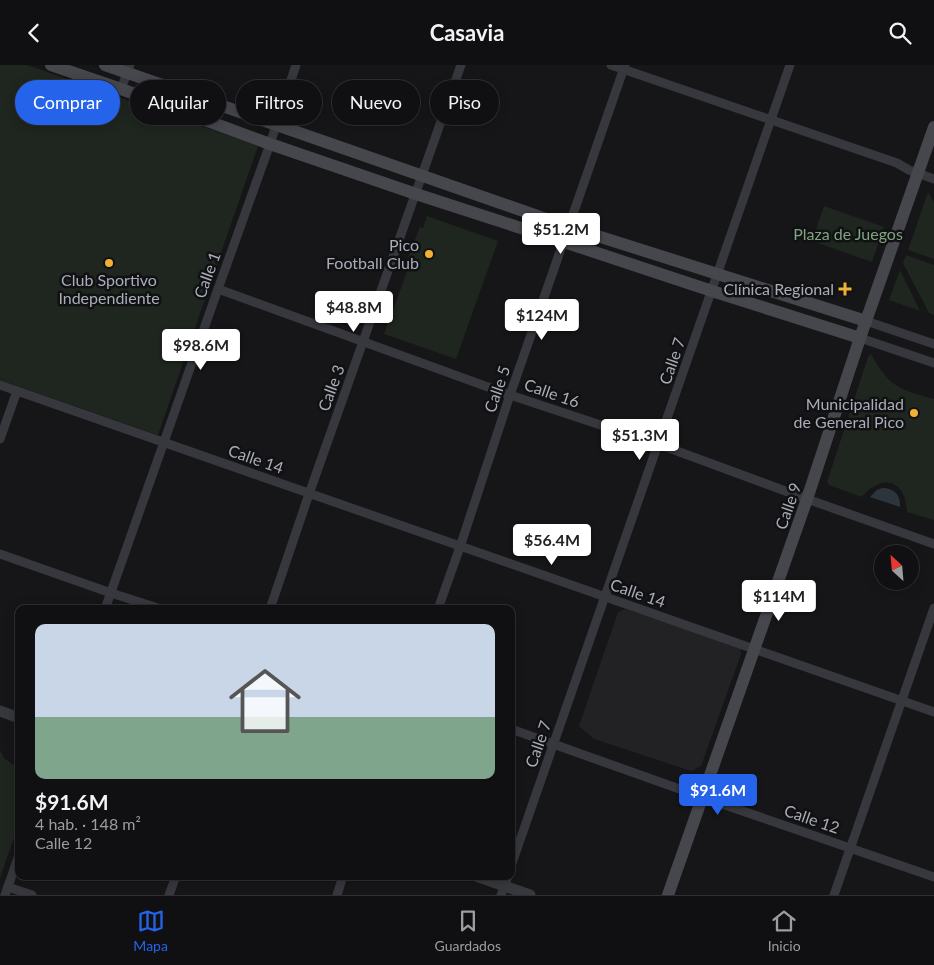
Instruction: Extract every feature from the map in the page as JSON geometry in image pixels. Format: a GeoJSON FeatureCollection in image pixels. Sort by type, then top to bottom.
{"type":"FeatureCollection","features":[{"type":"Feature","properties":{"kind":"main road"},"geometry":{"type":"LineString","coordinates":[[51,65],[270,144],[416,194],[860,338]]}},
{"type":"Feature","properties":{"kind":"main road"},"geometry":{"type":"LineString","coordinates":[[105,65],[129,69],[236,110]]}},
{"type":"Feature","properties":{"kind":"main road"},"geometry":{"type":"LineString","coordinates":[[276,125],[569,227],[866,321]]}},
{"type":"Feature","properties":{"kind":"main road","name":"Calle 9"},"geometry":{"type":"LineString","coordinates":[[668,895],[808,499],[860,338],[934,127]]}},
{"type":"Feature","properties":{"kind":"street","name":"Calle 1"},"geometry":{"type":"LineString","coordinates":[[291,80],[296,65]]}},
{"type":"Feature","properties":{"kind":"street","name":"Calle 3"},"geometry":{"type":"LineString","coordinates":[[271,605],[462,65]]}},
{"type":"Feature","properties":{"kind":"street"},"geometry":{"type":"LineString","coordinates":[[611,65],[624,67],[897,163],[909,170],[934,179]]}},
{"type":"Feature","properties":{"kind":"street","name":"Calle 7"},"geometry":{"type":"LineString","coordinates":[[515,855],[790,65]]}},
{"type":"Feature","properties":{"kind":"street","name":"Calle 5"},"geometry":{"type":"LineString","coordinates":[[439,605],[624,67]]}},
{"type":"Feature","properties":{"kind":"street"},"geometry":{"type":"LineString","coordinates":[[121,89],[129,69]]}},
{"type":"Feature","properties":{"kind":"street","name":"Calle 1"},"geometry":{"type":"LineString","coordinates":[[106,605],[276,125]]}},
{"type":"Feature","properties":{"kind":"street","name":"Calle 16"},"geometry":{"type":"LineString","coordinates":[[218,289],[510,395],[658,444],[934,544]]}},
{"type":"Feature","properties":{"kind":"street"},"geometry":{"type":"LineString","coordinates":[[866,321],[934,345]]}},
{"type":"Feature","properties":{"kind":"street"},"geometry":{"type":"LineString","coordinates":[[860,338],[934,363]]}},
{"type":"Feature","properties":{"kind":"street","name":"Calle 14"},"geometry":{"type":"LineString","coordinates":[[0,385],[934,712]]}},
{"type":"Feature","properties":{"kind":"street"},"geometry":{"type":"LineString","coordinates":[[0,439],[16,391]]}},
{"type":"Feature","properties":{"kind":"street"},"geometry":{"type":"LineString","coordinates":[[0,555],[148,605]]}},
{"type":"Feature","properties":{"kind":"street"},"geometry":{"type":"LineString","coordinates":[[834,895],[934,609]]}},
{"type":"Feature","properties":{"kind":"street"},"geometry":{"type":"LineString","coordinates":[[0,711],[15,717]]}},
{"type":"Feature","properties":{"kind":"street","name":"Calle 12"},"geometry":{"type":"LineString","coordinates":[[515,730],[934,877]]}},
{"type":"Feature","properties":{"kind":"street"},"geometry":{"type":"LineString","coordinates":[[15,866],[6,891],[32,895]]}},
{"type":"Feature","properties":{"kind":"street"},"geometry":{"type":"LineString","coordinates":[[169,895],[175,880]]}},
{"type":"Feature","properties":{"kind":"street"},"geometry":{"type":"LineString","coordinates":[[337,895],[342,880]]}},
{"type":"Feature","properties":{"kind":"street"},"geometry":{"type":"LineString","coordinates":[[487,880],[530,895]]}},
{"type":"Feature","properties":{"kind":"shaded area"},"geometry":{"type":"Polygon","coordinates":[[[882,488],[890,489],[896,493],[900,507],[870,497],[882,488]]]}},
{"type":"Feature","properties":{"kind":"shaded area"},"geometry":{"type":"Polygon","coordinates":[[[625,609],[740,647],[741,654],[701,766],[691,771],[594,739],[579,726],[618,612],[625,609]]]}},
{"type":"Feature","properties":{"kind":"green space","name":"Club Sportivo Independiente"},"geometry":{"type":"Polygon","coordinates":[[[0,65],[27,65],[70,80],[15,80],[15,125],[120,125],[120,98],[130,101],[130,125],[198,125],[258,146],[158,435],[0,380],[0,65]]]}},
{"type":"Feature","properties":{"kind":"green space"},"geometry":{"type":"Polygon","coordinates":[[[928,192],[934,203],[934,259],[908,250],[928,192]]]}},
{"type":"Feature","properties":{"kind":"green space","name":"Plaza de Juegos"},"geometry":{"type":"Polygon","coordinates":[[[824,206],[884,227],[872,262],[812,241],[824,206]]]}},
{"type":"Feature","properties":{"kind":"green space"},"geometry":{"type":"Polygon","coordinates":[[[427,216],[498,241],[456,359],[384,334],[408,269],[404,268],[420,227],[423,228],[427,216]]]}},
{"type":"Feature","properties":{"kind":"green space"},"geometry":{"type":"Polygon","coordinates":[[[906,255],[934,265],[934,315],[929,313],[903,263],[906,255]]]}},
{"type":"Feature","properties":{"kind":"green space"},"geometry":{"type":"Polygon","coordinates":[[[900,270],[920,311],[889,300],[900,270]]]}},
{"type":"Feature","properties":{"kind":"green space"},"geometry":{"type":"Polygon","coordinates":[[[871,354],[883,373],[896,385],[912,393],[934,399],[934,520],[907,512],[905,498],[900,489],[890,483],[878,484],[872,487],[862,497],[829,485],[827,482],[868,357],[871,354]]]}},
{"type":"Feature","properties":{"kind":"green space"},"geometry":{"type":"Polygon","coordinates":[[[0,751],[4,758],[15,766],[15,835],[0,878],[0,751]]]}},
{"type":"Feature","properties":{"kind":"place","name":"Pico Football Club"},"geometry":{"type":"Point","coordinates":[429,254]}},
{"type":"Feature","properties":{"kind":"place","name":"Club Sportivo Independiente"},"geometry":{"type":"Point","coordinates":[109,263]}},
{"type":"Feature","properties":{"kind":"place","name":"Clínica Regional"},"geometry":{"type":"Point","coordinates":[845,289]}},
{"type":"Feature","properties":{"kind":"place","name":"Municipalidad de General Pico"},"geometry":{"type":"Point","coordinates":[914,413]}}]}
